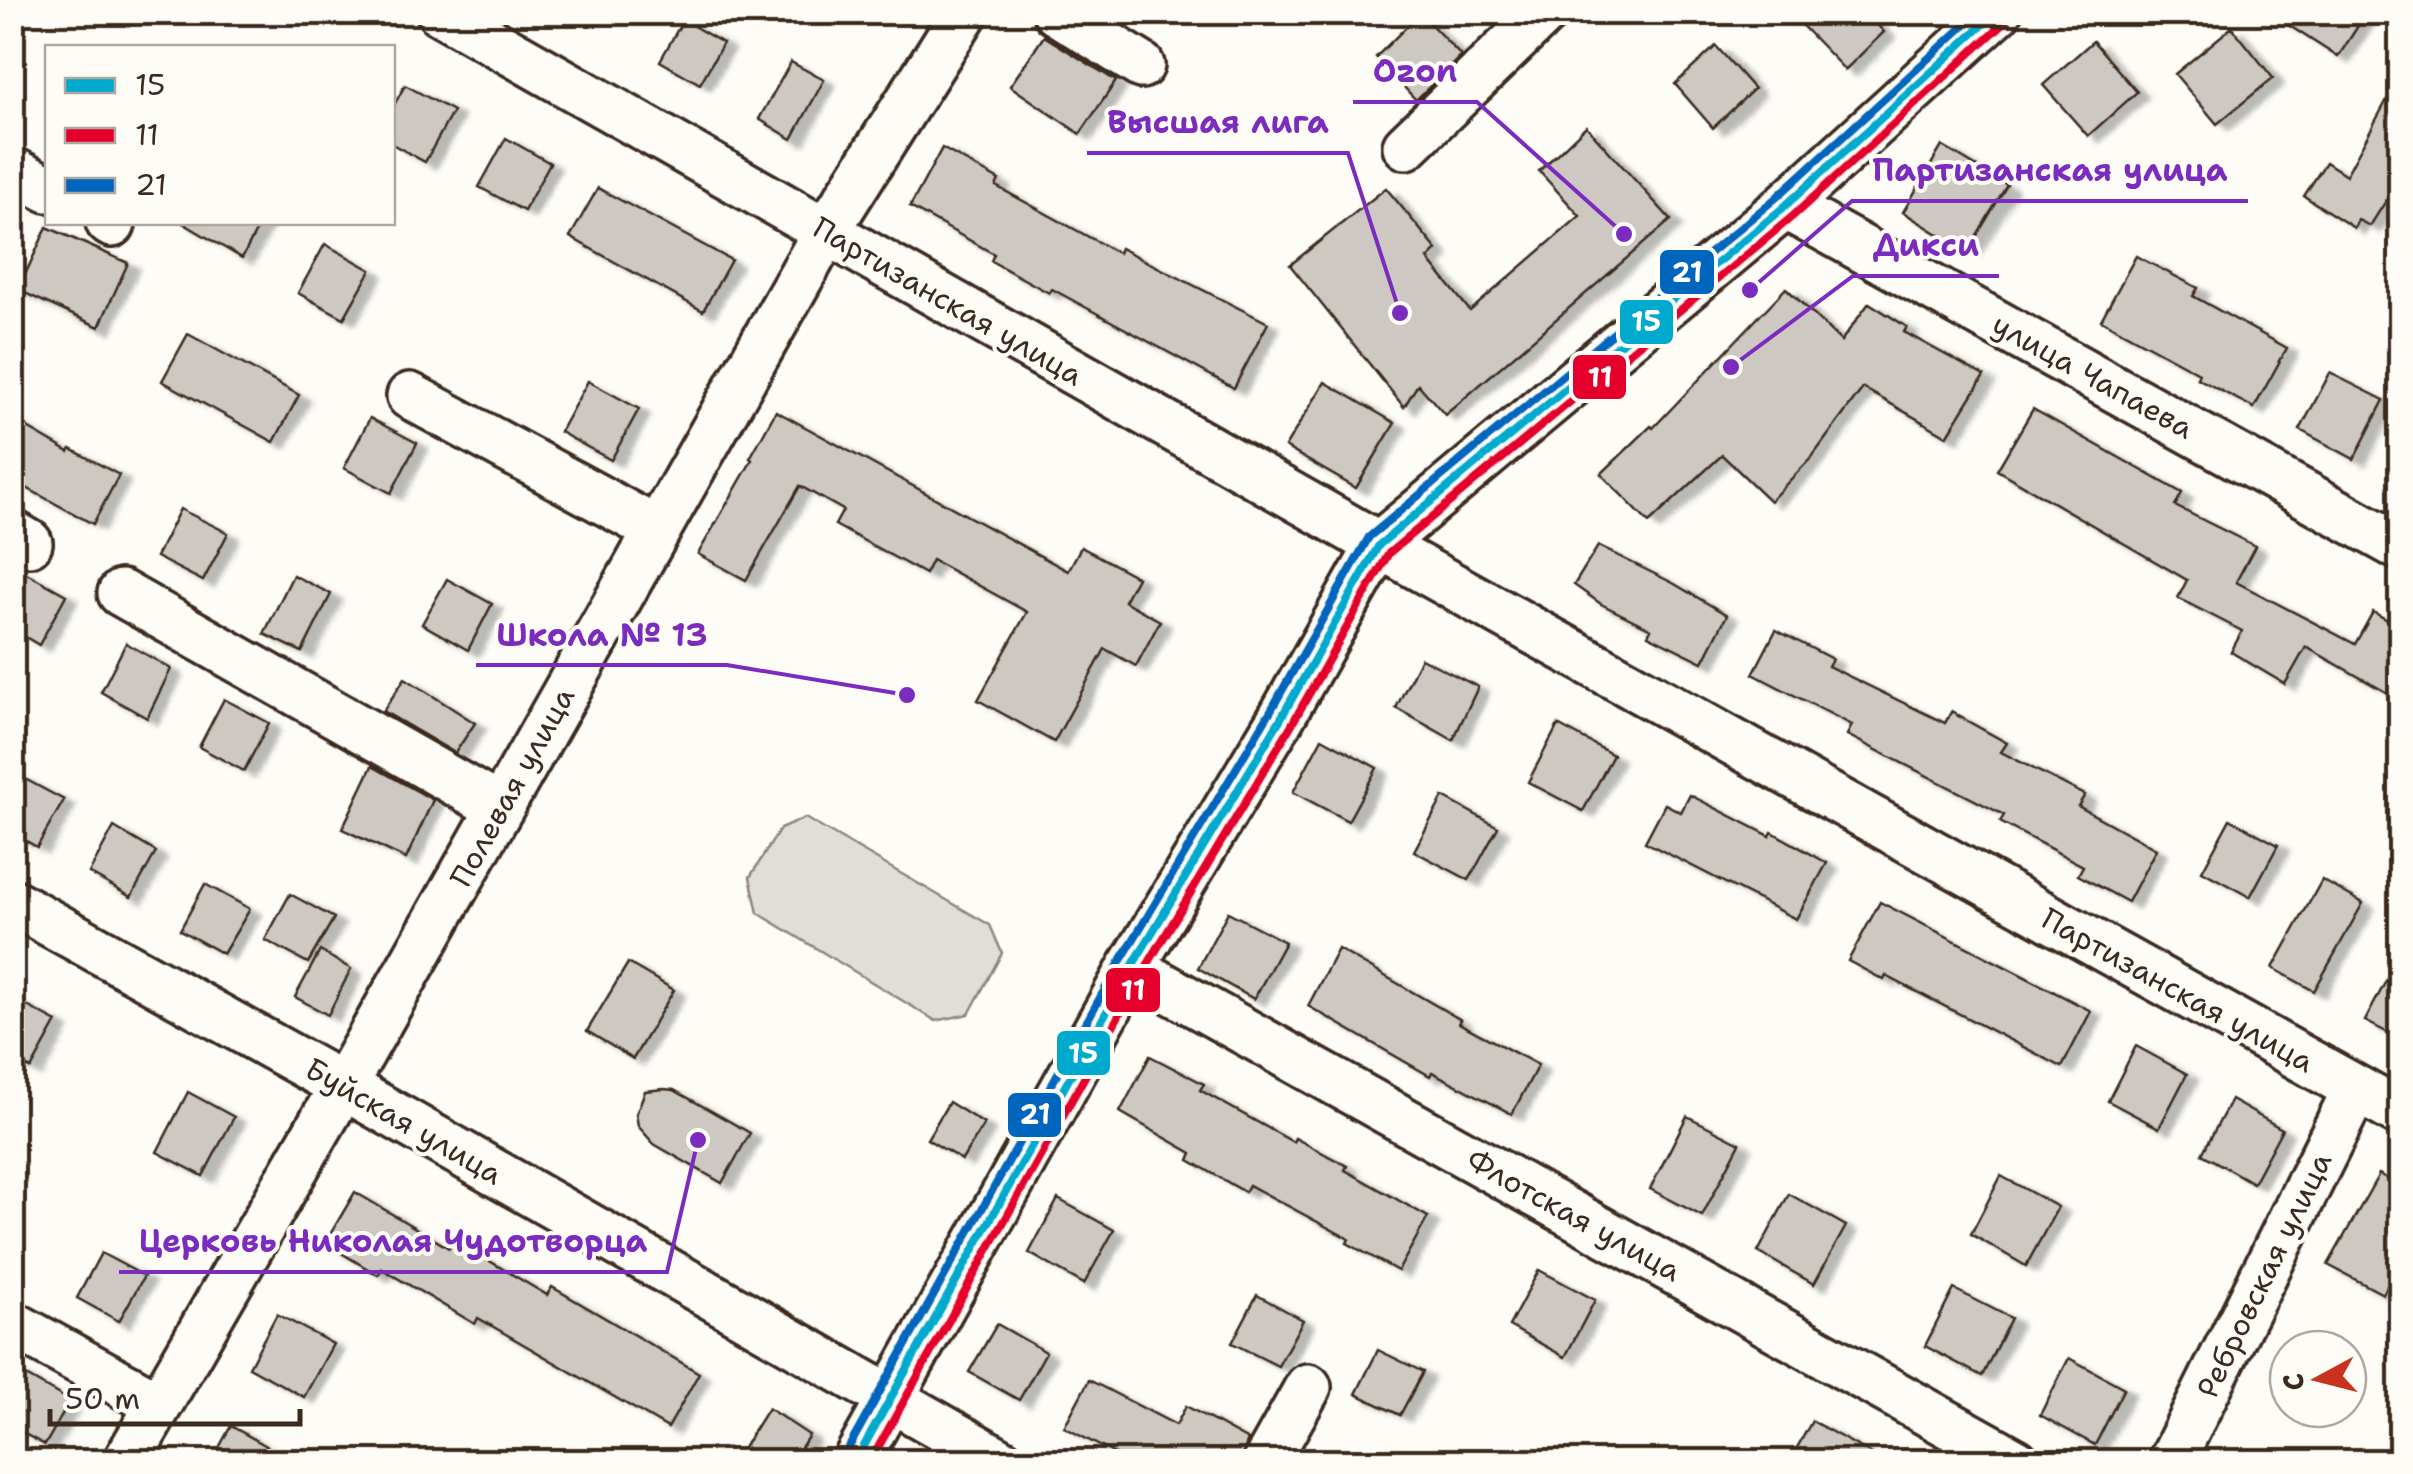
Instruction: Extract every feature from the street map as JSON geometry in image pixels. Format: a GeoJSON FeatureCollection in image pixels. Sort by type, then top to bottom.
{"type":"FeatureCollection","features":[{"type":"Feature","properties":{"kind":"street","name":"Партизанская улица"},"geometry":{"type":"LineString","coordinates":[[440,12],[1379,545],[2400,1112]]}},
{"type":"Feature","properties":{"kind":"street","name":"Полевая улица"},"geometry":{"type":"LineString","coordinates":[[126,1462],[826,232],[964,12]]}},
{"type":"Feature","properties":{"kind":"street"},"geometry":{"type":"LineString","coordinates":[[1056,12],[1141,65]]}},
{"type":"Feature","properties":{"kind":"street"},"geometry":{"type":"LineString","coordinates":[[1406,146],[1545,12]]}},
{"type":"Feature","properties":{"kind":"street"},"geometry":{"type":"LineString","coordinates":[[855,1462],[1131,968],[1282,718],[1379,545],[1785,206],[1998,12]]}},
{"type":"Feature","properties":{"kind":"street"},"geometry":{"type":"LineString","coordinates":[[12,170],[45,187]]}},
{"type":"Feature","properties":{"kind":"street","name":"улица Чапаева"},"geometry":{"type":"LineString","coordinates":[[1785,206],[2400,547]]}},
{"type":"Feature","properties":{"kind":"street"},"geometry":{"type":"LineString","coordinates":[[410,396],[657,530]]}},
{"type":"Feature","properties":{"kind":"street"},"geometry":{"type":"LineString","coordinates":[[121,593],[500,808]]}},
{"type":"Feature","properties":{"kind":"street","name":"Буйская улица"},"geometry":{"type":"LineString","coordinates":[[12,902],[1002,1462]]}},
{"type":"Feature","properties":{"kind":"street","name":"Флотская улица"},"geometry":{"type":"LineString","coordinates":[[1131,968],[2016,1462]]}},
{"type":"Feature","properties":{"kind":"street","name":"Ребровская улица"},"geometry":{"type":"LineString","coordinates":[[2171,1462],[2356,1089]]}},
{"type":"Feature","properties":{"kind":"street"},"geometry":{"type":"LineString","coordinates":[[12,1324],[158,1404]]}},
{"type":"Feature","properties":{"kind":"street"},"geometry":{"type":"LineString","coordinates":[[1266,1462],[1308,1388]]}},
{"type":"Feature","properties":{"kind":"shaded area"},"geometry":{"type":"Polygon","coordinates":[[[805,818],[990,925],[1002,953],[969,1014],[936,1021],[758,913],[750,877],[780,829],[805,818]]]}},
{"type":"Feature","properties":{"kind":"building"},"geometry":{"type":"Polygon","coordinates":[[[1789,12],[1865,12],[1884,32],[1845,70],[1789,12]]]}},
{"type":"Feature","properties":{"kind":"building"},"geometry":{"type":"Polygon","coordinates":[[[2268,12],[2367,12],[2338,57],[2268,12]]]}},
{"type":"Feature","properties":{"kind":"building"},"geometry":{"type":"Polygon","coordinates":[[[1420,13],[1461,56],[1416,100],[1376,57],[1420,13]]]}},
{"type":"Feature","properties":{"kind":"building"},"geometry":{"type":"Polygon","coordinates":[[[683,20],[723,43],[700,84],[660,61],[683,20]]]}},
{"type":"Feature","properties":{"kind":"building"},"geometry":{"type":"Polygon","coordinates":[[[2232,27],[2273,78],[2217,124],[2175,74],[2232,27]]]}},
{"type":"Feature","properties":{"kind":"building"},"geometry":{"type":"Polygon","coordinates":[[[1044,36],[1116,81],[1080,134],[1010,86],[1044,36]]]}},
{"type":"Feature","properties":{"kind":"building"},"geometry":{"type":"Polygon","coordinates":[[[2093,41],[2137,92],[2088,136],[2043,85],[2093,41]]]}},
{"type":"Feature","properties":{"kind":"building"},"geometry":{"type":"Polygon","coordinates":[[[1716,46],[1754,89],[1713,128],[1675,84],[1716,46]]]}},
{"type":"Feature","properties":{"kind":"building"},"geometry":{"type":"Polygon","coordinates":[[[791,62],[824,80],[792,139],[759,119],[791,62]]]}},
{"type":"Feature","properties":{"kind":"building"},"geometry":{"type":"Polygon","coordinates":[[[2400,76],[2400,179],[2370,226],[2358,220],[2354,228],[2304,196],[2326,162],[2346,175],[2400,76]]]}},
{"type":"Feature","properties":{"kind":"building"},"geometry":{"type":"Polygon","coordinates":[[[405,85],[453,111],[425,162],[395,146],[395,103],[405,85]]]}},
{"type":"Feature","properties":{"kind":"building"},"geometry":{"type":"Polygon","coordinates":[[[1586,126],[1671,220],[1445,415],[1418,384],[1404,407],[1290,265],[1386,188],[1437,250],[1428,259],[1470,311],[1580,216],[1539,171],[1586,126]]]}},
{"type":"Feature","properties":{"kind":"building"},"geometry":{"type":"Polygon","coordinates":[[[506,138],[550,163],[524,211],[479,187],[506,138]]]}},
{"type":"Feature","properties":{"kind":"building"},"geometry":{"type":"Polygon","coordinates":[[[1942,146],[2007,185],[1967,252],[1903,212],[1942,146]]]}},
{"type":"Feature","properties":{"kind":"building"},"geometry":{"type":"Polygon","coordinates":[[[942,148],[999,180],[996,186],[1118,253],[1120,248],[1268,323],[1234,388],[1052,289],[1049,293],[991,261],[994,254],[910,207],[942,148]]]}},
{"type":"Feature","properties":{"kind":"building"},"geometry":{"type":"Polygon","coordinates":[[[598,188],[731,260],[703,311],[570,237],[598,188]]]}},
{"type":"Feature","properties":{"kind":"building"},"geometry":{"type":"Polygon","coordinates":[[[186,225],[259,225],[242,258],[186,225]]]}},
{"type":"Feature","properties":{"kind":"building"},"geometry":{"type":"Polygon","coordinates":[[[47,227],[128,263],[99,327],[18,290],[47,227]]]}},
{"type":"Feature","properties":{"kind":"building"},"geometry":{"type":"Polygon","coordinates":[[[325,244],[371,270],[344,318],[298,293],[325,244]]]}},
{"type":"Feature","properties":{"kind":"building"},"geometry":{"type":"Polygon","coordinates":[[[2136,256],[2198,288],[2193,296],[2287,348],[2254,408],[2101,320],[2136,256]]]}},
{"type":"Feature","properties":{"kind":"building"},"geometry":{"type":"Polygon","coordinates":[[[1786,288],[1841,341],[1869,303],[1907,327],[1904,332],[1984,376],[1947,436],[1863,388],[1812,457],[1770,501],[1722,455],[1649,523],[1601,474],[1653,428],[1786,288]]]}},
{"type":"Feature","properties":{"kind":"building"},"geometry":{"type":"Polygon","coordinates":[[[188,334],[299,395],[274,442],[162,381],[188,334]]]}},
{"type":"Feature","properties":{"kind":"building"},"geometry":{"type":"Polygon","coordinates":[[[2330,373],[2384,400],[2354,459],[2300,430],[2330,373]]]}},
{"type":"Feature","properties":{"kind":"building"},"geometry":{"type":"Polygon","coordinates":[[[588,381],[639,409],[611,460],[560,432],[588,381]]]}},
{"type":"Feature","properties":{"kind":"building"},"geometry":{"type":"Polygon","coordinates":[[[1325,382],[1395,423],[1356,488],[1285,447],[1325,382]]]}},
{"type":"Feature","properties":{"kind":"building"},"geometry":{"type":"Polygon","coordinates":[[[2033,409],[2182,493],[2175,506],[2255,546],[2236,582],[2355,644],[2373,612],[2400,627],[2400,700],[2306,647],[2285,684],[2231,652],[2242,631],[2178,598],[2187,580],[1997,470],[2033,409]]]}},
{"type":"Feature","properties":{"kind":"building"},"geometry":{"type":"Polygon","coordinates":[[[776,411],[1068,571],[1081,547],[1137,577],[1124,601],[1160,621],[1136,666],[1105,649],[1054,742],[978,700],[1027,612],[932,560],[925,574],[835,525],[843,510],[800,486],[746,580],[698,554],[776,411]]]}},
{"type":"Feature","properties":{"kind":"building"},"geometry":{"type":"Polygon","coordinates":[[[370,418],[417,443],[391,493],[344,468],[370,418]]]}},
{"type":"Feature","properties":{"kind":"building"},"geometry":{"type":"Polygon","coordinates":[[[12,419],[119,475],[93,524],[12,480],[12,419]]]}},
{"type":"Feature","properties":{"kind":"building"},"geometry":{"type":"Polygon","coordinates":[[[180,509],[228,533],[203,581],[156,557],[180,509]]]}},
{"type":"Feature","properties":{"kind":"building"},"geometry":{"type":"Polygon","coordinates":[[[1598,546],[1727,615],[1703,662],[1648,635],[1651,629],[1601,604],[1574,585],[1598,546]]]}},
{"type":"Feature","properties":{"kind":"building"},"geometry":{"type":"Polygon","coordinates":[[[12,565],[66,595],[39,645],[12,629],[12,565]]]}},
{"type":"Feature","properties":{"kind":"building"},"geometry":{"type":"Polygon","coordinates":[[[293,575],[331,594],[302,652],[264,634],[293,575]]]}},
{"type":"Feature","properties":{"kind":"building"},"geometry":{"type":"Polygon","coordinates":[[[447,579],[492,604],[468,650],[422,624],[447,579]]]}},
{"type":"Feature","properties":{"kind":"building"},"geometry":{"type":"Polygon","coordinates":[[[1776,630],[1832,659],[1828,666],[1945,723],[1951,712],[2007,743],[2001,752],[2085,795],[2078,806],[2156,849],[2128,902],[2078,875],[2083,866],[2000,822],[2004,815],[1847,735],[1852,725],[1753,674],[1776,630]]]}},
{"type":"Feature","properties":{"kind":"building"},"geometry":{"type":"Polygon","coordinates":[[[126,643],[171,669],[147,718],[101,692],[126,643]]]}},
{"type":"Feature","properties":{"kind":"building"},"geometry":{"type":"Polygon","coordinates":[[[1421,658],[1478,687],[1453,740],[1396,708],[1421,658]]]}},
{"type":"Feature","properties":{"kind":"building"},"geometry":{"type":"Polygon","coordinates":[[[405,678],[475,723],[455,753],[383,711],[405,678]]]}},
{"type":"Feature","properties":{"kind":"building"},"geometry":{"type":"Polygon","coordinates":[[[224,699],[269,723],[244,771],[199,747],[224,699]]]}},
{"type":"Feature","properties":{"kind":"building"},"geometry":{"type":"Polygon","coordinates":[[[1558,725],[1613,755],[1583,811],[1528,782],[1558,725]]]}},
{"type":"Feature","properties":{"kind":"building"},"geometry":{"type":"Polygon","coordinates":[[[1322,738],[1377,768],[1348,821],[1293,792],[1322,738]]]}},
{"type":"Feature","properties":{"kind":"building"},"geometry":{"type":"Polygon","coordinates":[[[372,766],[433,800],[406,859],[342,829],[372,766]]]}},
{"type":"Feature","properties":{"kind":"building"},"geometry":{"type":"Polygon","coordinates":[[[12,772],[64,800],[37,847],[12,833],[12,772]]]}},
{"type":"Feature","properties":{"kind":"building"},"geometry":{"type":"Polygon","coordinates":[[[1690,795],[1770,836],[1772,832],[1827,863],[1796,919],[1645,842],[1665,804],[1681,812],[1690,795]]]}},
{"type":"Feature","properties":{"kind":"building"},"geometry":{"type":"Polygon","coordinates":[[[1443,797],[1498,827],[1469,880],[1414,851],[1443,797]]]}},
{"type":"Feature","properties":{"kind":"building"},"geometry":{"type":"Polygon","coordinates":[[[2230,819],[2278,845],[2250,897],[2202,871],[2230,819]]]}},
{"type":"Feature","properties":{"kind":"building"},"geometry":{"type":"Polygon","coordinates":[[[114,827],[156,852],[131,897],[89,873],[114,827]]]}},
{"type":"Feature","properties":{"kind":"building"},"geometry":{"type":"Polygon","coordinates":[[[2322,880],[2363,903],[2314,991],[2273,968],[2322,880]]]}},
{"type":"Feature","properties":{"kind":"building"},"geometry":{"type":"Polygon","coordinates":[[[205,884],[250,909],[223,954],[180,930],[205,884]]]}},
{"type":"Feature","properties":{"kind":"building"},"geometry":{"type":"Polygon","coordinates":[[[290,894],[334,918],[308,963],[265,940],[290,894]]]}},
{"type":"Feature","properties":{"kind":"building"},"geometry":{"type":"Polygon","coordinates":[[[1880,902],[2091,1011],[2062,1067],[1886,976],[1884,980],[1848,961],[1880,902]]]}},
{"type":"Feature","properties":{"kind":"building"},"geometry":{"type":"Polygon","coordinates":[[[1228,912],[1285,942],[1254,999],[1198,968],[1228,912]]]}},
{"type":"Feature","properties":{"kind":"building"},"geometry":{"type":"Polygon","coordinates":[[[1338,949],[1461,1020],[1459,1023],[1538,1065],[1512,1114],[1432,1072],[1430,1076],[1308,1006],[1338,949]]]}},
{"type":"Feature","properties":{"kind":"building"},"geometry":{"type":"Polygon","coordinates":[[[320,951],[351,969],[328,1015],[295,997],[320,951]]]}},
{"type":"Feature","properties":{"kind":"building"},"geometry":{"type":"Polygon","coordinates":[[[2400,954],[2400,1039],[2365,1021],[2400,954]]]}},
{"type":"Feature","properties":{"kind":"building"},"geometry":{"type":"Polygon","coordinates":[[[628,963],[674,990],[633,1059],[587,1031],[628,963]]]}},
{"type":"Feature","properties":{"kind":"building"},"geometry":{"type":"Polygon","coordinates":[[[12,998],[57,1022],[31,1069],[12,1060],[12,998]]]}},
{"type":"Feature","properties":{"kind":"building"},"geometry":{"type":"Polygon","coordinates":[[[2136,1046],[2187,1074],[2159,1128],[2108,1101],[2136,1046]]]}},
{"type":"Feature","properties":{"kind":"building"},"geometry":{"type":"Polygon","coordinates":[[[1150,1056],[1204,1084],[1200,1090],[1293,1142],[1295,1138],[1347,1166],[1345,1170],[1428,1217],[1398,1271],[1347,1243],[1349,1239],[1249,1185],[1245,1192],[1189,1160],[1192,1153],[1120,1112],[1150,1056]]]}},
{"type":"Feature","properties":{"kind":"building"},"geometry":{"type":"Polygon","coordinates":[[[674,1090],[750,1133],[722,1183],[654,1144],[638,1126],[636,1114],[645,1091],[674,1090]]]}},
{"type":"Feature","properties":{"kind":"building"},"geometry":{"type":"Polygon","coordinates":[[[188,1092],[234,1117],[203,1176],[157,1152],[188,1092]]]}},
{"type":"Feature","properties":{"kind":"building"},"geometry":{"type":"Polygon","coordinates":[[[2231,1100],[2282,1129],[2253,1183],[2202,1154],[2231,1100]]]}},
{"type":"Feature","properties":{"kind":"building"},"geometry":{"type":"Polygon","coordinates":[[[949,1102],[984,1124],[962,1160],[927,1139],[949,1102]]]}},
{"type":"Feature","properties":{"kind":"building"},"geometry":{"type":"Polygon","coordinates":[[[1687,1116],[1740,1143],[1702,1216],[1650,1189],[1687,1116]]]}},
{"type":"Feature","properties":{"kind":"building"},"geometry":{"type":"Polygon","coordinates":[[[2379,1174],[2400,1186],[2400,1260],[2383,1294],[2328,1265],[2379,1174]]]}},
{"type":"Feature","properties":{"kind":"building"},"geometry":{"type":"Polygon","coordinates":[[[2001,1176],[2058,1207],[2026,1266],[1971,1234],[2001,1176]]]}},
{"type":"Feature","properties":{"kind":"building"},"geometry":{"type":"Polygon","coordinates":[[[355,1192],[449,1248],[454,1240],[547,1295],[552,1287],[699,1373],[668,1428],[478,1318],[475,1324],[382,1269],[378,1275],[325,1243],[355,1192]]]}},
{"type":"Feature","properties":{"kind":"building"},"geometry":{"type":"Polygon","coordinates":[[[1789,1194],[1846,1226],[1814,1284],[1758,1252],[1789,1194]]]}},
{"type":"Feature","properties":{"kind":"building"},"geometry":{"type":"Polygon","coordinates":[[[1058,1199],[1114,1230],[1084,1284],[1029,1253],[1058,1199]]]}},
{"type":"Feature","properties":{"kind":"building"},"geometry":{"type":"Polygon","coordinates":[[[101,1253],[144,1276],[119,1321],[77,1298],[101,1253]]]}},
{"type":"Feature","properties":{"kind":"building"},"geometry":{"type":"Polygon","coordinates":[[[1539,1270],[1595,1300],[1565,1357],[1509,1326],[1539,1270]]]}},
{"type":"Feature","properties":{"kind":"building"},"geometry":{"type":"Polygon","coordinates":[[[1954,1289],[2011,1318],[1982,1376],[1925,1346],[1954,1289]]]}},
{"type":"Feature","properties":{"kind":"building"},"geometry":{"type":"Polygon","coordinates":[[[1257,1295],[1303,1320],[1278,1366],[1232,1343],[1257,1295]]]}},
{"type":"Feature","properties":{"kind":"building"},"geometry":{"type":"Polygon","coordinates":[[[277,1314],[333,1344],[304,1397],[249,1367],[277,1314]]]}},
{"type":"Feature","properties":{"kind":"building"},"geometry":{"type":"Polygon","coordinates":[[[997,1324],[1046,1352],[1019,1400],[969,1372],[997,1324]]]}},
{"type":"Feature","properties":{"kind":"building"},"geometry":{"type":"Polygon","coordinates":[[[1378,1350],[1423,1372],[1400,1415],[1356,1394],[1378,1350]]]}},
{"type":"Feature","properties":{"kind":"building"},"geometry":{"type":"Polygon","coordinates":[[[2069,1358],[2124,1388],[2095,1445],[2040,1415],[2069,1358]]]}},
{"type":"Feature","properties":{"kind":"building"},"geometry":{"type":"Polygon","coordinates":[[[12,1368],[70,1401],[45,1445],[12,1427],[12,1368]]]}},
{"type":"Feature","properties":{"kind":"building"},"geometry":{"type":"Polygon","coordinates":[[[1089,1380],[1176,1425],[1186,1406],[1248,1440],[1240,1461],[1130,1462],[1064,1427],[1089,1380]]]}},
{"type":"Feature","properties":{"kind":"building"},"geometry":{"type":"Polygon","coordinates":[[[768,1408],[809,1435],[792,1462],[734,1462],[768,1408]]]}},
{"type":"Feature","properties":{"kind":"building"},"geometry":{"type":"Polygon","coordinates":[[[1812,1421],[1886,1462],[1789,1462],[1812,1421]]]}},
{"type":"Feature","properties":{"kind":"building"},"geometry":{"type":"Polygon","coordinates":[[[231,1426],[295,1462],[211,1462],[231,1426]]]}},
{"type":"Feature","properties":{"kind":"transit line","name":"21"},"geometry":{"type":"LineString","coordinates":[[844,1456],[1120,962],[1270,712],[1369,537],[1777,197],[1979,12]]}},
{"type":"Feature","properties":{"kind":"transit line","name":"15"},"geometry":{"type":"LineString","coordinates":[[855,1462],[1131,968],[1379,545],[1785,206],[1997,12]]}},
{"type":"Feature","properties":{"kind":"transit line","name":"11"},"geometry":{"type":"LineString","coordinates":[[870,1462],[1142,974],[1389,553],[1793,216],[2006,21]]}},
{"type":"Feature","properties":{"kind":"place","name":"Ozon"},"geometry":{"type":"Point","coordinates":[1624,234]}},
{"type":"Feature","properties":{"kind":"place","name":"Партизанская улица"},"geometry":{"type":"Point","coordinates":[1750,290]}},
{"type":"Feature","properties":{"kind":"place","name":"Высшая лига"},"geometry":{"type":"Point","coordinates":[1400,313]}},
{"type":"Feature","properties":{"kind":"place","name":"Дикси"},"geometry":{"type":"Point","coordinates":[1731,367]}},
{"type":"Feature","properties":{"kind":"place","name":"Школа № 13"},"geometry":{"type":"Point","coordinates":[907,695]}},
{"type":"Feature","properties":{"kind":"place","name":"Церковь Николая Чудотворца"},"geometry":{"type":"Point","coordinates":[698,1140]}}]}
